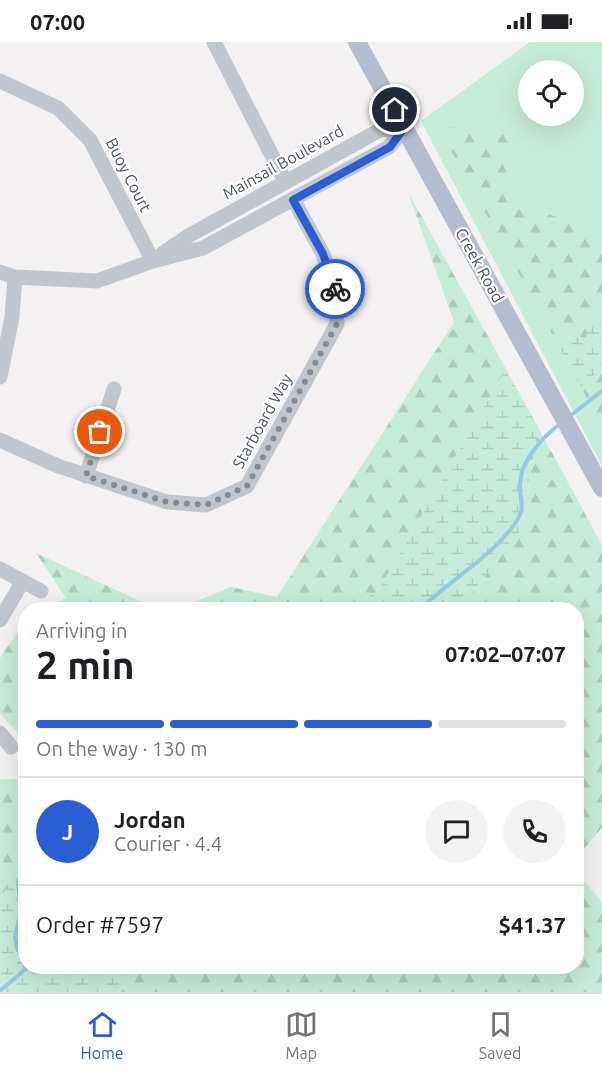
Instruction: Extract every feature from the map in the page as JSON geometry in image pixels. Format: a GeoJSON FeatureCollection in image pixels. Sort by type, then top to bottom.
{"type":"FeatureCollection","features":[{"type":"Feature","properties":{"kind":"main road","name":"Creek Road"},"geometry":{"type":"LineString","coordinates":[[357,42],[602,488]]}},
{"type":"Feature","properties":{"kind":"street"},"geometry":{"type":"LineString","coordinates":[[214,42],[285,181]]}},
{"type":"Feature","properties":{"kind":"street","name":"Buoy Court"},"geometry":{"type":"LineString","coordinates":[[1,82],[58,108],[90,140],[153,261]]}},
{"type":"Feature","properties":{"kind":"street","name":"Mainsail Boulevard"},"geometry":{"type":"LineString","coordinates":[[153,261],[190,235],[380,130],[405,127]]}},
{"type":"Feature","properties":{"kind":"street","name":"Mainsail Boulevard"},"geometry":{"type":"LineString","coordinates":[[0,272],[15,277],[97,281],[153,261],[203,248],[390,147],[405,127]]}},
{"type":"Feature","properties":{"kind":"street","name":"Starboard Way"},"geometry":{"type":"LineString","coordinates":[[0,440],[58,466],[167,502],[206,505],[247,486],[337,324],[336,292],[323,254],[293,200]]}},
{"type":"Feature","properties":{"kind":"street"},"geometry":{"type":"LineString","coordinates":[[0,377],[12,317],[15,277]]}},
{"type":"Feature","properties":{"kind":"street"},"geometry":{"type":"LineString","coordinates":[[86,476],[114,389]]}},
{"type":"Feature","properties":{"kind":"street"},"geometry":{"type":"LineString","coordinates":[[0,569],[41,591]]}},
{"type":"Feature","properties":{"kind":"street"},"geometry":{"type":"LineString","coordinates":[[0,620],[23,581]]}},
{"type":"Feature","properties":{"kind":"street"},"geometry":{"type":"LineString","coordinates":[[0,733],[11,747]]}},
{"type":"Feature","properties":{"kind":"green space"},"geometry":{"type":"Polygon","coordinates":[[[530,42],[602,42],[602,466],[421,121],[530,42]]]}},
{"type":"Feature","properties":{"kind":"green space"},"geometry":{"type":"Polygon","coordinates":[[[438,127],[517,130],[502,161],[519,203],[602,234],[602,312],[585,338],[552,334],[438,127]]]}},
{"type":"Feature","properties":{"kind":"green space"},"geometry":{"type":"Polygon","coordinates":[[[408,192],[506,369],[378,591],[359,602],[195,602],[231,587],[277,597],[454,322],[408,192]]]}},
{"type":"Feature","properties":{"kind":"green space"},"geometry":{"type":"Polygon","coordinates":[[[602,312],[602,368],[581,387],[552,334],[585,338],[602,312]]]}},
{"type":"Feature","properties":{"kind":"green space"},"geometry":{"type":"Polygon","coordinates":[[[602,368],[602,426],[581,387],[602,368]]]}},
{"type":"Feature","properties":{"kind":"green space"},"geometry":{"type":"Polygon","coordinates":[[[506,369],[538,427],[522,529],[465,602],[359,602],[378,591],[506,369]]]}},
{"type":"Feature","properties":{"kind":"green space"},"geometry":{"type":"Polygon","coordinates":[[[538,427],[602,545],[602,828],[584,849],[584,602],[465,602],[522,529],[538,427]]]}},
{"type":"Feature","properties":{"kind":"green space"},"geometry":{"type":"Polygon","coordinates":[[[36,553],[142,602],[57,602],[66,598],[36,553]]]}},
{"type":"Feature","properties":{"kind":"green space"},"geometry":{"type":"Polygon","coordinates":[[[18,631],[18,733],[0,714],[0,658],[18,631]]]}},
{"type":"Feature","properties":{"kind":"green space"},"geometry":{"type":"Polygon","coordinates":[[[0,779],[18,779],[18,860],[0,903],[0,779]]]}},
{"type":"Feature","properties":{"kind":"green space"},"geometry":{"type":"Polygon","coordinates":[[[18,860],[18,974],[127,974],[119,992],[0,992],[0,903],[18,860]]]}},
{"type":"Feature","properties":{"kind":"green space"},"geometry":{"type":"Polygon","coordinates":[[[584,881],[602,902],[602,992],[119,992],[127,974],[584,974],[584,881]]]}},
{"type":"Feature","properties":{"kind":"waterway"},"geometry":{"type":"LineString","coordinates":[[570,416],[602,391]]}},
{"type":"Feature","properties":{"kind":"waterway"},"geometry":{"type":"LineString","coordinates":[[428,602],[483,557],[516,522],[522,508],[520,487],[523,468],[533,451],[561,423]]}},
{"type":"Feature","properties":{"kind":"waterway"},"geometry":{"type":"LineString","coordinates":[[18,924],[15,937],[18,950]]}},
{"type":"Feature","properties":{"kind":"waterway"},"geometry":{"type":"LineString","coordinates":[[0,991],[20,974]]}},
{"type":"Feature","properties":{"kind":"way so far"},"geometry":{"type":"LineString","coordinates":[[100,432],[86,476],[167,502],[206,505],[247,486],[337,324],[335,289]]}},
{"type":"Feature","properties":{"kind":"route"},"geometry":{"type":"LineString","coordinates":[[335,289],[323,254],[293,200],[390,147],[405,127],[395,110]]}}]}
